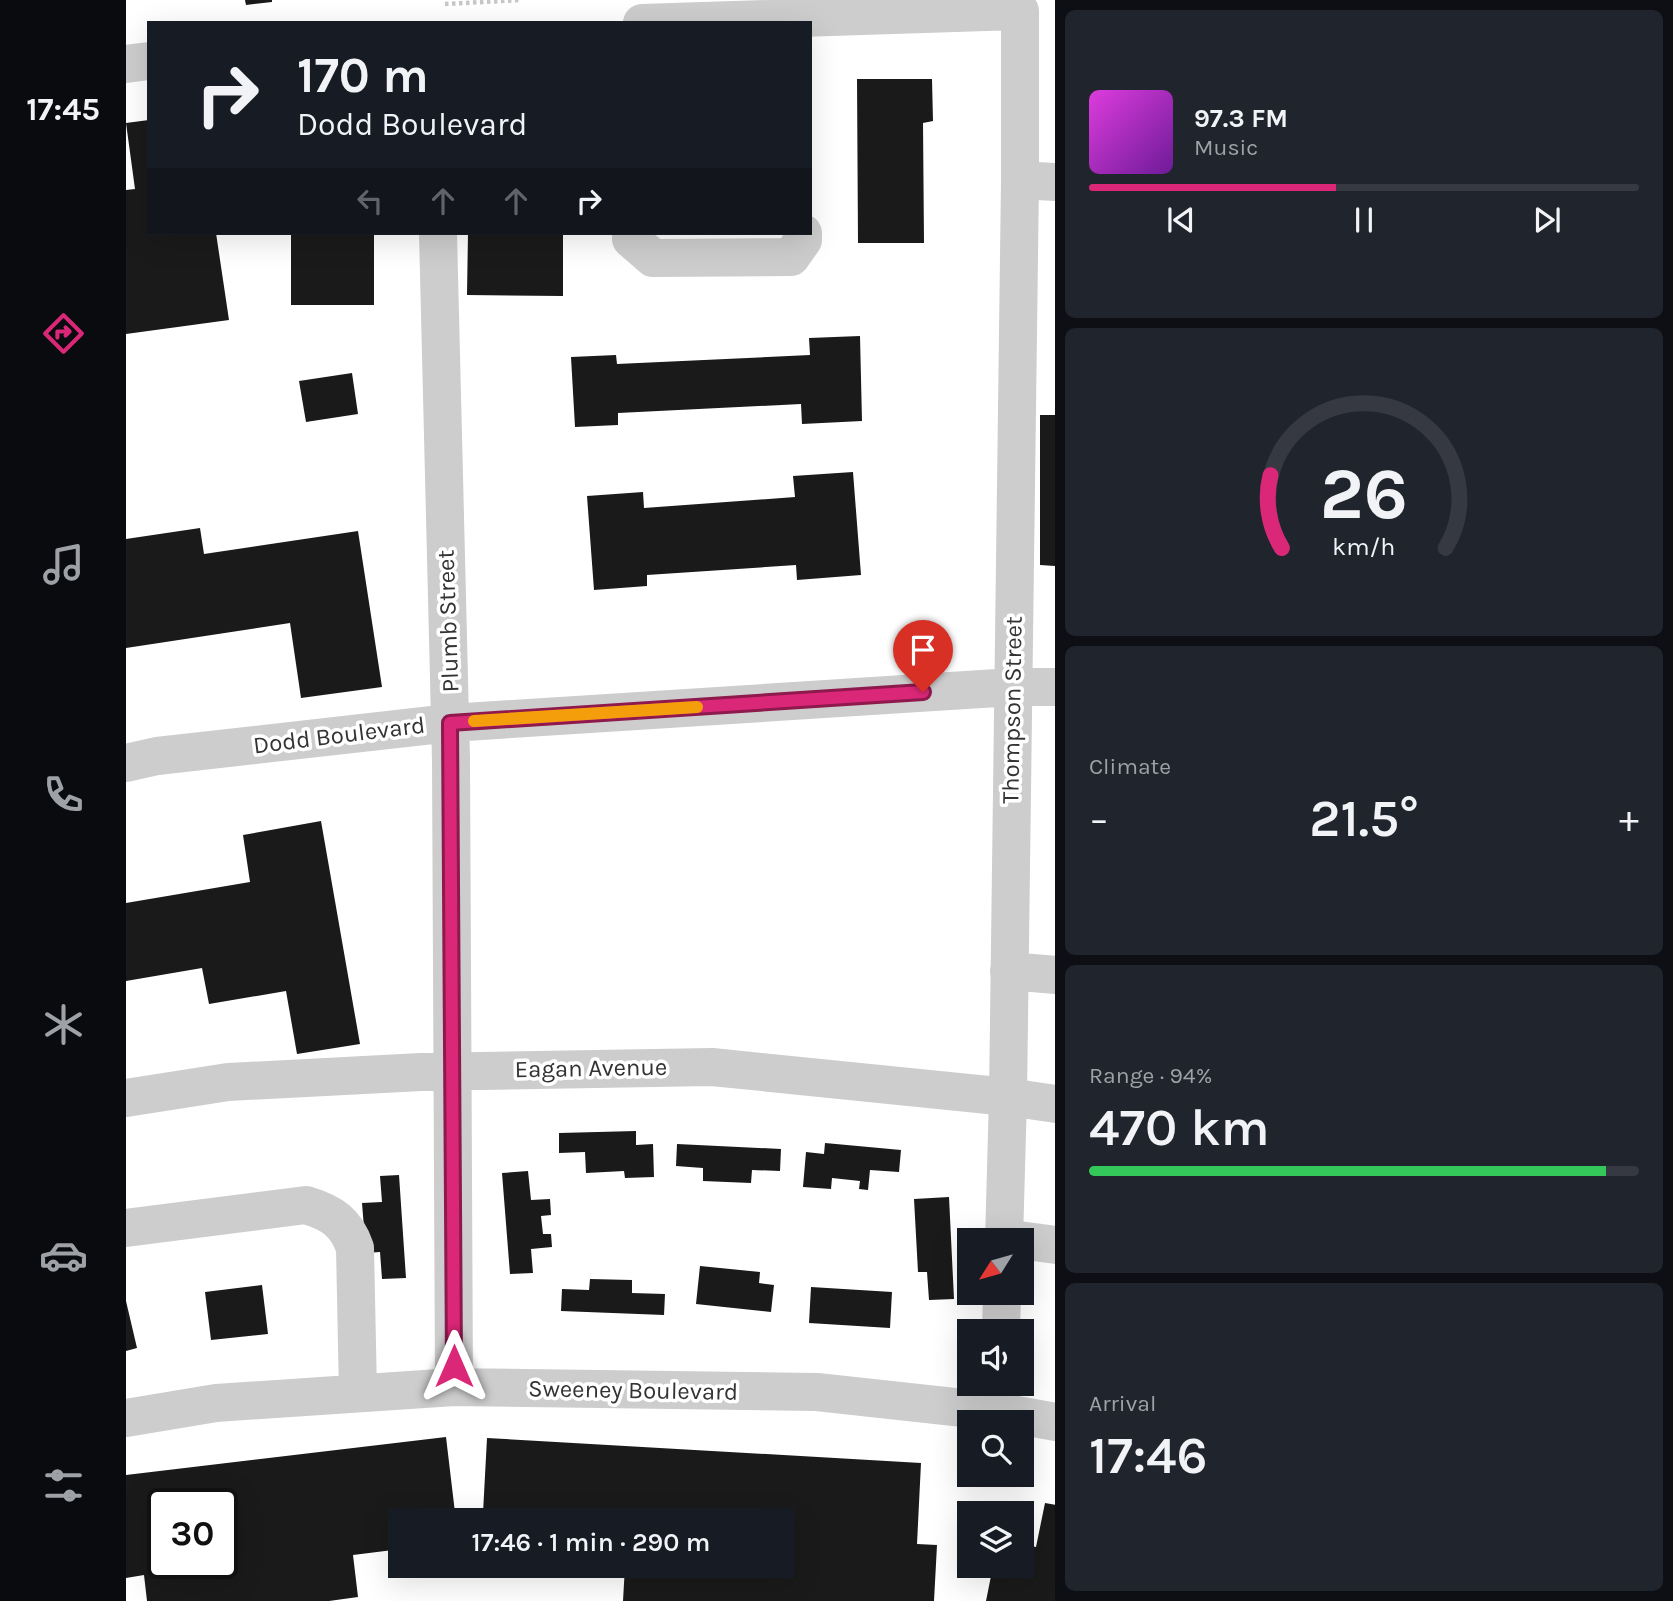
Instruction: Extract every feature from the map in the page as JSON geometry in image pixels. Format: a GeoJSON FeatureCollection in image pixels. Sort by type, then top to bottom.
{"type":"FeatureCollection","features":[{"type":"Feature","properties":{"kind":"street","name":"Thompson Street"},"geometry":{"type":"LineString","coordinates":[[803,20],[1020,12],[1038,181],[1013,687],[1004,1228]]}},
{"type":"Feature","properties":{"kind":"street"},"geometry":{"type":"LineString","coordinates":[[749,21],[803,20]]}},
{"type":"Feature","properties":{"kind":"street"},"geometry":{"type":"LineString","coordinates":[[126,64],[147,61]]}},
{"type":"Feature","properties":{"kind":"street","name":"Plumb Street"},"geometry":{"type":"LineString","coordinates":[[438,235],[450,723],[453,1387]]}},
{"type":"Feature","properties":{"kind":"street"},"geometry":{"type":"LineString","coordinates":[[631,235],[631,239],[653,258],[791,257],[803,240],[803,235]]}},
{"type":"Feature","properties":{"kind":"street","name":"Dodd Boulevard"},"geometry":{"type":"LineString","coordinates":[[126,763],[157,756],[450,723],[1013,687],[1055,687]]}},
{"type":"Feature","properties":{"kind":"street"},"geometry":{"type":"LineString","coordinates":[[1009,971],[1055,975]]}},
{"type":"Feature","properties":{"kind":"street","name":"Eagan Avenue"},"geometry":{"type":"LineString","coordinates":[[126,1098],[228,1082],[453,1070],[712,1067],[1055,1104]]}},
{"type":"Feature","properties":{"kind":"street"},"geometry":{"type":"LineString","coordinates":[[126,1228],[306,1205],[326,1211],[339,1219],[350,1233],[355,1248],[358,1393]]}},
{"type":"Feature","properties":{"kind":"street"},"geometry":{"type":"LineString","coordinates":[[1034,1243],[1055,1245]]}},
{"type":"Feature","properties":{"kind":"street","name":"Sweeney Boulevard"},"geometry":{"type":"LineString","coordinates":[[126,1418],[216,1403],[453,1387],[817,1392],[1000,1398],[1055,1422]]}},
{"type":"Feature","properties":{"kind":"path"},"geometry":{"type":"LineString","coordinates":[[445,4],[520,0]]}},
{"type":"Feature","properties":{"kind":"building"},"geometry":{"type":"Polygon","coordinates":[[[245,0],[272,0],[272,2],[246,5],[245,0]]]}},
{"type":"Feature","properties":{"kind":"building"},"geometry":{"type":"Polygon","coordinates":[[[857,79],[932,79],[933,121],[923,123],[924,243],[858,243],[857,79]]]}},
{"type":"Feature","properties":{"kind":"building"},"geometry":{"type":"Polygon","coordinates":[[[147,120],[147,235],[216,235],[229,320],[126,334],[126,190],[135,189],[126,123],[147,120]]]}},
{"type":"Feature","properties":{"kind":"building"},"geometry":{"type":"Polygon","coordinates":[[[291,235],[374,235],[374,305],[291,305],[291,235]]]}},
{"type":"Feature","properties":{"kind":"building"},"geometry":{"type":"Polygon","coordinates":[[[468,235],[563,235],[563,296],[467,295],[468,235]]]}},
{"type":"Feature","properties":{"kind":"building"},"geometry":{"type":"Polygon","coordinates":[[[860,336],[862,421],[802,424],[801,404],[618,413],[618,425],[575,427],[571,357],[616,355],[617,364],[810,355],[809,338],[860,336]]]}},
{"type":"Feature","properties":{"kind":"building"},"geometry":{"type":"Polygon","coordinates":[[[352,373],[358,414],[306,422],[299,381],[352,373]]]}},
{"type":"Feature","properties":{"kind":"building"},"geometry":{"type":"Polygon","coordinates":[[[1040,415],[1055,415],[1055,566],[1040,565],[1040,415]]]}},
{"type":"Feature","properties":{"kind":"building"},"geometry":{"type":"Polygon","coordinates":[[[853,472],[861,575],[797,580],[796,565],[647,575],[647,586],[594,590],[587,496],[643,492],[644,508],[795,497],[793,476],[853,472]]]}},
{"type":"Feature","properties":{"kind":"building"},"geometry":{"type":"Polygon","coordinates":[[[200,528],[204,554],[358,531],[382,687],[301,698],[290,623],[126,648],[126,539],[200,528]]]}},
{"type":"Feature","properties":{"kind":"building"},"geometry":{"type":"Polygon","coordinates":[[[321,821],[360,1044],[297,1054],[286,991],[209,1004],[202,968],[126,981],[126,903],[250,882],[243,835],[321,821]]]}},
{"type":"Feature","properties":{"kind":"building"},"geometry":{"type":"Polygon","coordinates":[[[636,1131],[636,1145],[653,1144],[654,1177],[625,1178],[624,1171],[586,1173],[585,1152],[559,1153],[559,1133],[636,1131]]]}},
{"type":"Feature","properties":{"kind":"building"},"geometry":{"type":"Polygon","coordinates":[[[825,1143],[901,1150],[899,1172],[870,1170],[868,1190],[859,1189],[860,1181],[832,1178],[831,1189],[803,1187],[806,1152],[824,1154],[825,1143]]]}},
{"type":"Feature","properties":{"kind":"building"},"geometry":{"type":"Polygon","coordinates":[[[677,1144],[781,1149],[780,1171],[752,1170],[751,1183],[703,1181],[703,1168],[676,1166],[677,1144]]]}},
{"type":"Feature","properties":{"kind":"building"},"geometry":{"type":"Polygon","coordinates":[[[528,1171],[531,1200],[550,1199],[551,1215],[541,1216],[543,1234],[551,1234],[552,1247],[531,1249],[533,1273],[510,1274],[502,1173],[528,1171]]]}},
{"type":"Feature","properties":{"kind":"building"},"geometry":{"type":"Polygon","coordinates":[[[399,1175],[406,1278],[382,1279],[380,1252],[366,1253],[362,1203],[382,1202],[380,1176],[399,1175]]]}},
{"type":"Feature","properties":{"kind":"building"},"geometry":{"type":"Polygon","coordinates":[[[949,1197],[954,1299],[929,1300],[927,1272],[918,1272],[914,1199],[949,1197]]]}},
{"type":"Feature","properties":{"kind":"building"},"geometry":{"type":"Polygon","coordinates":[[[700,1266],[760,1272],[759,1283],[774,1285],[771,1312],[696,1304],[700,1266]]]}},
{"type":"Feature","properties":{"kind":"building"},"geometry":{"type":"Polygon","coordinates":[[[590,1279],[632,1280],[632,1293],[665,1294],[664,1315],[561,1311],[562,1289],[589,1290],[590,1279]]]}},
{"type":"Feature","properties":{"kind":"building"},"geometry":{"type":"Polygon","coordinates":[[[262,1285],[268,1334],[211,1340],[205,1292],[262,1285]]]}},
{"type":"Feature","properties":{"kind":"building"},"geometry":{"type":"Polygon","coordinates":[[[811,1287],[892,1292],[890,1328],[809,1323],[811,1287]]]}},
{"type":"Feature","properties":{"kind":"building"},"geometry":{"type":"Polygon","coordinates":[[[126,1301],[137,1348],[126,1351],[126,1301]]]}},
{"type":"Feature","properties":{"kind":"building"},"geometry":{"type":"Polygon","coordinates":[[[446,1437],[454,1508],[388,1508],[388,1551],[353,1555],[358,1597],[329,1601],[147,1601],[144,1575],[126,1578],[126,1475],[446,1437]]]}},
{"type":"Feature","properties":{"kind":"building"},"geometry":{"type":"Polygon","coordinates":[[[487,1438],[921,1463],[917,1544],[937,1545],[934,1601],[623,1601],[624,1578],[794,1578],[794,1508],[483,1508],[487,1438]]]}},
{"type":"Feature","properties":{"kind":"building"},"geometry":{"type":"Polygon","coordinates":[[[1045,1503],[1055,1505],[1055,1601],[986,1601],[991,1578],[1034,1578],[1034,1547],[1045,1503]]]}},
{"type":"Feature","properties":{"kind":"slow traffic"},"geometry":{"type":"LineString","coordinates":[[474,721],[697,707]]}},
{"type":"Feature","properties":{"kind":"route"},"geometry":{"type":"LineString","coordinates":[[454,1366],[450,723],[923,692]]}}]}
